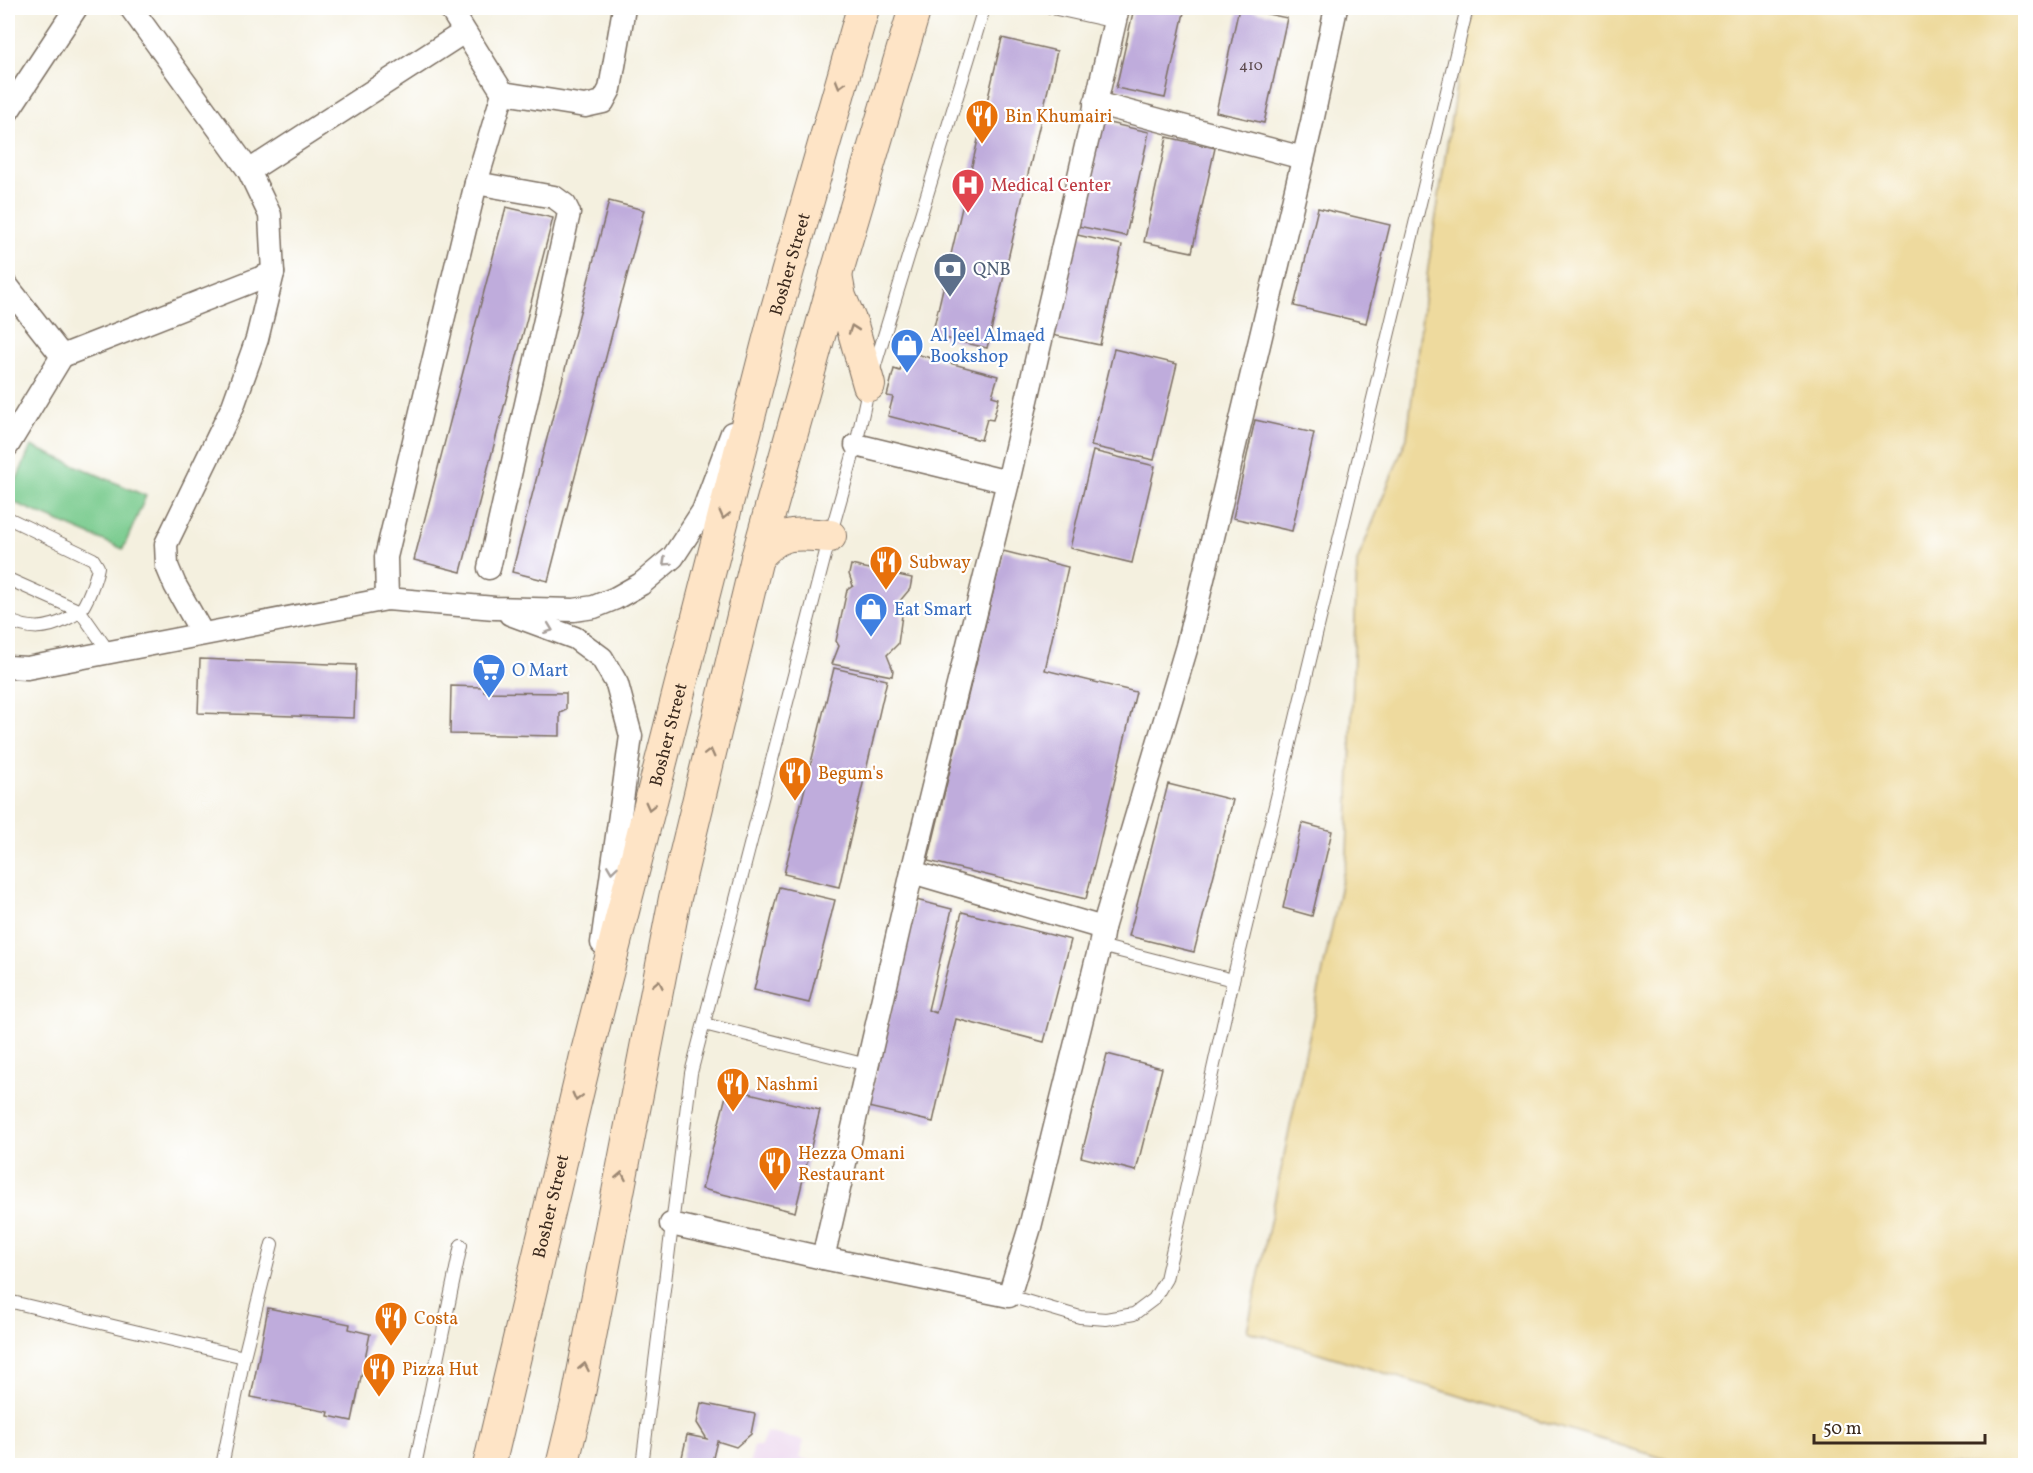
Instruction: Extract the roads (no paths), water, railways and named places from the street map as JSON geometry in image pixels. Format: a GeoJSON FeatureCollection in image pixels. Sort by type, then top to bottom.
{"type":"FeatureCollection","features":[{"type":"Feature","properties":{"kind":"main road","name":"Bosher Street"},"geometry":{"type":"LineString","coordinates":[[489,1466],[586,1056],[774,319],[861,8]]}},
{"type":"Feature","properties":{"kind":"main road"},"geometry":{"type":"LineString","coordinates":[[562,1466],[577,1404],[675,898],[757,558],[836,275],[915,8]]}},
{"type":"Feature","properties":{"kind":"main road"},"geometry":{"type":"LineString","coordinates":[[836,275],[840,297],[852,325],[869,385]]}},
{"type":"Feature","properties":{"kind":"main road"},"geometry":{"type":"LineString","coordinates":[[757,558],[767,546],[782,536],[796,534],[830,536]]}},
{"type":"Feature","properties":{"kind":"main road"},"geometry":{"type":"LineString","coordinates":[[577,1404],[577,1466]]}},
{"type":"Feature","properties":{"kind":"street"},"geometry":{"type":"LineString","coordinates":[[8,111],[76,8]]}},
{"type":"Feature","properties":{"kind":"street"},"geometry":{"type":"LineString","coordinates":[[131,8],[249,171],[270,215],[273,273],[257,339],[232,406],[166,544],[167,566],[202,633]]}},
{"type":"Feature","properties":{"kind":"street"},"geometry":{"type":"LineString","coordinates":[[387,599],[386,557],[476,183],[502,93],[450,8]]}},
{"type":"Feature","properties":{"kind":"street"},"geometry":{"type":"LineString","coordinates":[[502,93],[585,106],[603,102],[610,89],[624,8]]}},
{"type":"Feature","properties":{"kind":"street"},"geometry":{"type":"LineString","coordinates":[[672,1224],[1009,1296],[1030,1227],[1102,937],[1187,646],[1303,158],[1336,8]]}},
{"type":"Feature","properties":{"kind":"street"},"geometry":{"type":"LineString","coordinates":[[823,1258],[912,872],[1008,482],[1116,15]]}},
{"type":"Feature","properties":{"kind":"street"},"geometry":{"type":"LineString","coordinates":[[249,171],[464,32]]}},
{"type":"Feature","properties":{"kind":"street"},"geometry":{"type":"LineString","coordinates":[[1095,103],[1303,158]]}},
{"type":"Feature","properties":{"kind":"street"},"geometry":{"type":"LineString","coordinates":[[476,183],[554,197],[565,205],[569,213],[489,568]]}},
{"type":"Feature","properties":{"kind":"street"},"geometry":{"type":"LineString","coordinates":[[8,445],[62,356],[273,273]]}},
{"type":"Feature","properties":{"kind":"street"},"geometry":{"type":"LineString","coordinates":[[8,287],[62,356]]}},
{"type":"Feature","properties":{"kind":"street"},"geometry":{"type":"LineString","coordinates":[[8,667],[27,668],[387,599],[495,608],[574,610],[594,607],[616,598],[641,584],[673,557],[703,511],[774,319]]}},
{"type":"Feature","properties":{"kind":"street"},"geometry":{"type":"LineString","coordinates":[[856,445],[1008,482]]}},
{"type":"Feature","properties":{"kind":"street"},"geometry":{"type":"LineString","coordinates":[[495,608],[575,638],[602,658],[617,684],[631,736],[586,1056]]}},
{"type":"Feature","properties":{"kind":"street"},"geometry":{"type":"LineString","coordinates":[[912,872],[1102,937]]}},
{"type":"Feature","properties":{"kind":"lane"},"geometry":{"type":"LineString","coordinates":[[642,1466],[691,1073],[830,536],[856,445],[869,385],[984,8]]}},
{"type":"Feature","properties":{"kind":"lane"},"geometry":{"type":"LineString","coordinates":[[1052,8],[1116,15]]}},
{"type":"Feature","properties":{"kind":"lane"},"geometry":{"type":"LineString","coordinates":[[1009,1296],[1080,1317],[1106,1319],[1134,1314],[1154,1299],[1166,1278],[1233,980],[1467,8]]}},
{"type":"Feature","properties":{"kind":"lane"},"geometry":{"type":"LineString","coordinates":[[8,518],[93,560],[98,567],[96,578],[80,611],[54,626],[41,629],[20,626],[8,620]]}},
{"type":"Feature","properties":{"kind":"lane"},"geometry":{"type":"LineString","coordinates":[[8,579],[80,611],[109,652]]}},
{"type":"Feature","properties":{"kind":"lane"},"geometry":{"type":"LineString","coordinates":[[1102,937],[1233,980]]}},
{"type":"Feature","properties":{"kind":"lane"},"geometry":{"type":"LineString","coordinates":[[704,1024],[867,1065]]}},
{"type":"Feature","properties":{"kind":"lane"},"geometry":{"type":"LineString","coordinates":[[222,1466],[244,1357],[272,1244]]}},
{"type":"Feature","properties":{"kind":"lane"},"geometry":{"type":"LineString","coordinates":[[417,1466],[416,1461],[461,1245]]}},
{"type":"Feature","properties":{"kind":"lane"},"geometry":{"type":"LineString","coordinates":[[8,1301],[244,1357]]}},
{"type":"Feature","properties":{"kind":"place","name":"Bin Khumairi"},"geometry":{"type":"Point","coordinates":[982,145]}},
{"type":"Feature","properties":{"kind":"place","name":"Medical Center"},"geometry":{"type":"Point","coordinates":[968,214]}},
{"type":"Feature","properties":{"kind":"place","name":"QNB"},"geometry":{"type":"Point","coordinates":[950,298]}},
{"type":"Feature","properties":{"kind":"place","name":"Al Jeel Almaed Bookshop"},"geometry":{"type":"Point","coordinates":[907,374]}},
{"type":"Feature","properties":{"kind":"place","name":"Subway"},"geometry":{"type":"Point","coordinates":[886,591]}},
{"type":"Feature","properties":{"kind":"place","name":"Eat Smart"},"geometry":{"type":"Point","coordinates":[871,638]}},
{"type":"Feature","properties":{"kind":"place","name":"O Mart"},"geometry":{"type":"Point","coordinates":[489,699]}},
{"type":"Feature","properties":{"kind":"place","name":"Begum's"},"geometry":{"type":"Point","coordinates":[795,802]}},
{"type":"Feature","properties":{"kind":"place","name":"Nashmi"},"geometry":{"type":"Point","coordinates":[733,1113]}},
{"type":"Feature","properties":{"kind":"place","name":"Hezza Omani Restaurant"},"geometry":{"type":"Point","coordinates":[775,1192]}},
{"type":"Feature","properties":{"kind":"place","name":"Costa"},"geometry":{"type":"Point","coordinates":[391,1347]}},
{"type":"Feature","properties":{"kind":"place","name":"Pizza Hut"},"geometry":{"type":"Point","coordinates":[379,1398]}}]}
